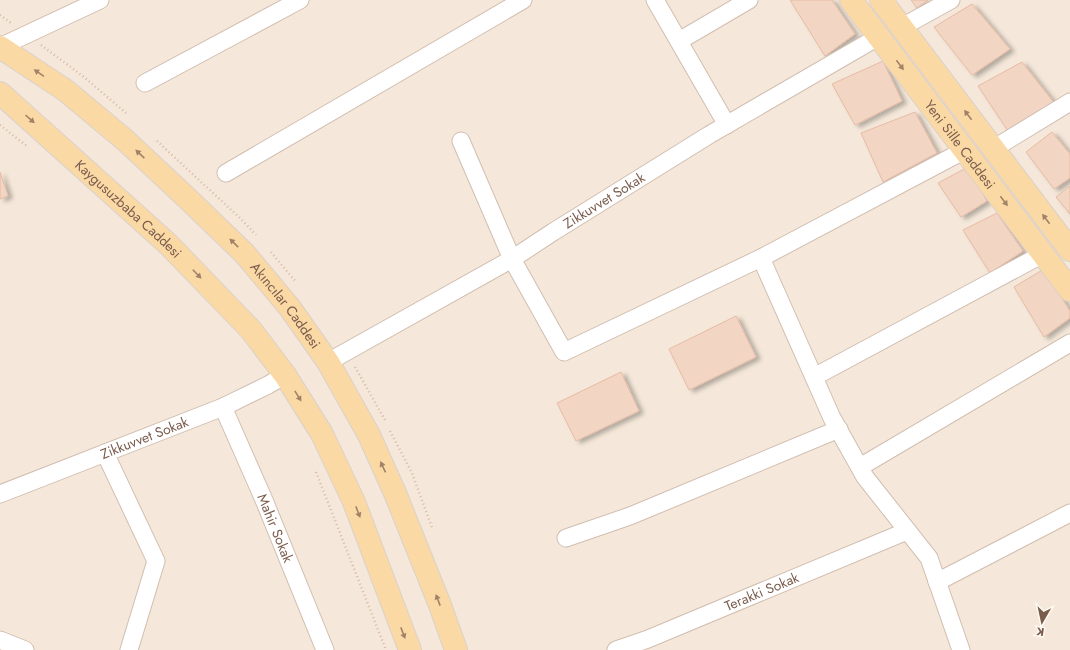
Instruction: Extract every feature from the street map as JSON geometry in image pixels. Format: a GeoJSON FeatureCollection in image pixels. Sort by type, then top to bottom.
{"type":"FeatureCollection","features":[{"type":"Feature","properties":{"kind":"main road","name":"Yeni Sille Caddesi"},"geometry":{"type":"LineString","coordinates":[[851,0],[1070,290]]}},
{"type":"Feature","properties":{"kind":"main road","name":"Yeni Sille Caddesi"},"geometry":{"type":"LineString","coordinates":[[881,0],[993,150],[1069,248]]}},
{"type":"Feature","properties":{"kind":"main road","name":"Akıncılar Caddesi"},"geometry":{"type":"LineString","coordinates":[[0,47],[65,90],[125,140],[245,254],[290,308],[328,362],[369,436],[395,493],[440,605],[456,650]]}},
{"type":"Feature","properties":{"kind":"main road","name":"Kaygusuzbaba Caddesi"},"geometry":{"type":"LineString","coordinates":[[0,93],[168,244],[251,330],[285,375]]}},
{"type":"Feature","properties":{"kind":"main road"},"geometry":{"type":"LineString","coordinates":[[285,375],[322,434],[354,502],[410,650]]}},
{"type":"Feature","properties":{"kind":"street"},"geometry":{"type":"LineString","coordinates":[[0,47],[100,0]]}},
{"type":"Feature","properties":{"kind":"street"},"geometry":{"type":"LineString","coordinates":[[145,83],[300,0]]}},
{"type":"Feature","properties":{"kind":"street"},"geometry":{"type":"LineString","coordinates":[[226,173],[523,0]]}},
{"type":"Feature","properties":{"kind":"street"},"geometry":{"type":"LineString","coordinates":[[655,0],[727,125]]}},
{"type":"Feature","properties":{"kind":"street"},"geometry":{"type":"LineString","coordinates":[[679,41],[749,0]]}},
{"type":"Feature","properties":{"kind":"street"},"geometry":{"type":"LineString","coordinates":[[902,27],[951,0]]}},
{"type":"Feature","properties":{"kind":"street","name":"Zikkuvvet Sokak"},"geometry":{"type":"LineString","coordinates":[[328,362],[512,260],[553,232],[727,125],[878,37]]}},
{"type":"Feature","properties":{"kind":"street"},"geometry":{"type":"LineString","coordinates":[[993,150],[1070,102]]}},
{"type":"Feature","properties":{"kind":"street"},"geometry":{"type":"LineString","coordinates":[[461,141],[512,260],[564,352],[761,258],[965,150]]}},
{"type":"Feature","properties":{"kind":"street"},"geometry":{"type":"LineString","coordinates":[[814,377],[1043,254]]}},
{"type":"Feature","properties":{"kind":"street"},"geometry":{"type":"LineString","coordinates":[[761,258],[814,377],[839,429],[865,477],[929,558],[961,650]]}},
{"type":"Feature","properties":{"kind":"street"},"geometry":{"type":"LineString","coordinates":[[860,468],[1070,343]]}},
{"type":"Feature","properties":{"kind":"street","name":"Zikkuvvet Sokak"},"geometry":{"type":"LineString","coordinates":[[0,494],[222,407],[268,385],[285,375]]}},
{"type":"Feature","properties":{"kind":"street","name":"Mahir Sokak"},"geometry":{"type":"LineString","coordinates":[[222,407],[264,500],[325,650]]}},
{"type":"Feature","properties":{"kind":"street"},"geometry":{"type":"LineString","coordinates":[[566,538],[630,516],[839,429]]}},
{"type":"Feature","properties":{"kind":"street"},"geometry":{"type":"LineString","coordinates":[[105,453],[156,561],[130,650]]}},
{"type":"Feature","properties":{"kind":"street"},"geometry":{"type":"LineString","coordinates":[[937,582],[1070,514]]}},
{"type":"Feature","properties":{"kind":"street","name":"Terakki Sokak"},"geometry":{"type":"LineString","coordinates":[[616,650],[648,639],[907,531]]}},
{"type":"Feature","properties":{"kind":"street"},"geometry":{"type":"LineString","coordinates":[[0,640],[25,650]]}},
{"type":"Feature","properties":{"kind":"path"},"geometry":{"type":"LineString","coordinates":[[0,125],[29,148]]}},
{"type":"Feature","properties":{"kind":"path"},"geometry":{"type":"LineString","coordinates":[[314,466],[386,650]]}},
{"type":"Feature","properties":{"kind":"shaded area"},"geometry":{"type":"Polygon","coordinates":[[[0,0],[1070,0],[1070,650],[0,650],[0,0]]]}},
{"type":"Feature","properties":{"kind":"building"},"geometry":{"type":"Polygon","coordinates":[[[790,0],[832,0],[855,34],[825,56],[790,0]]]}},
{"type":"Feature","properties":{"kind":"building"},"geometry":{"type":"Polygon","coordinates":[[[911,0],[928,0],[917,8],[911,0]]]}},
{"type":"Feature","properties":{"kind":"building"},"geometry":{"type":"Polygon","coordinates":[[[972,4],[1010,49],[972,75],[934,27],[972,4]]]}},
{"type":"Feature","properties":{"kind":"building"},"geometry":{"type":"Polygon","coordinates":[[[883,61],[902,101],[855,125],[832,84],[883,61]]]}},
{"type":"Feature","properties":{"kind":"building"},"geometry":{"type":"Polygon","coordinates":[[[1022,62],[1055,104],[1008,131],[978,86],[1022,62]]]}},
{"type":"Feature","properties":{"kind":"building"},"geometry":{"type":"Polygon","coordinates":[[[915,112],[937,153],[883,182],[861,133],[915,112]]]}},
{"type":"Feature","properties":{"kind":"building"},"geometry":{"type":"Polygon","coordinates":[[[1052,132],[1070,154],[1070,178],[1054,189],[1026,152],[1052,132]]]}},
{"type":"Feature","properties":{"kind":"building"},"geometry":{"type":"Polygon","coordinates":[[[968,167],[987,201],[961,217],[938,183],[968,167]]]}},
{"type":"Feature","properties":{"kind":"building"},"geometry":{"type":"Polygon","coordinates":[[[0,172],[8,196],[0,199],[0,172]]]}},
{"type":"Feature","properties":{"kind":"building"},"geometry":{"type":"Polygon","coordinates":[[[1070,186],[1070,214],[1056,197],[1070,186]]]}},
{"type":"Feature","properties":{"kind":"building"},"geometry":{"type":"Polygon","coordinates":[[[997,213],[1023,251],[990,273],[963,230],[997,213]]]}},
{"type":"Feature","properties":{"kind":"building"},"geometry":{"type":"Polygon","coordinates":[[[1044,269],[1070,311],[1070,318],[1044,337],[1014,287],[1044,269]]]}},
{"type":"Feature","properties":{"kind":"building"},"geometry":{"type":"Polygon","coordinates":[[[736,316],[756,357],[689,390],[669,349],[736,316]]]}},
{"type":"Feature","properties":{"kind":"building"},"geometry":{"type":"Polygon","coordinates":[[[621,372],[639,411],[576,441],[557,403],[621,372]]]}}]}
